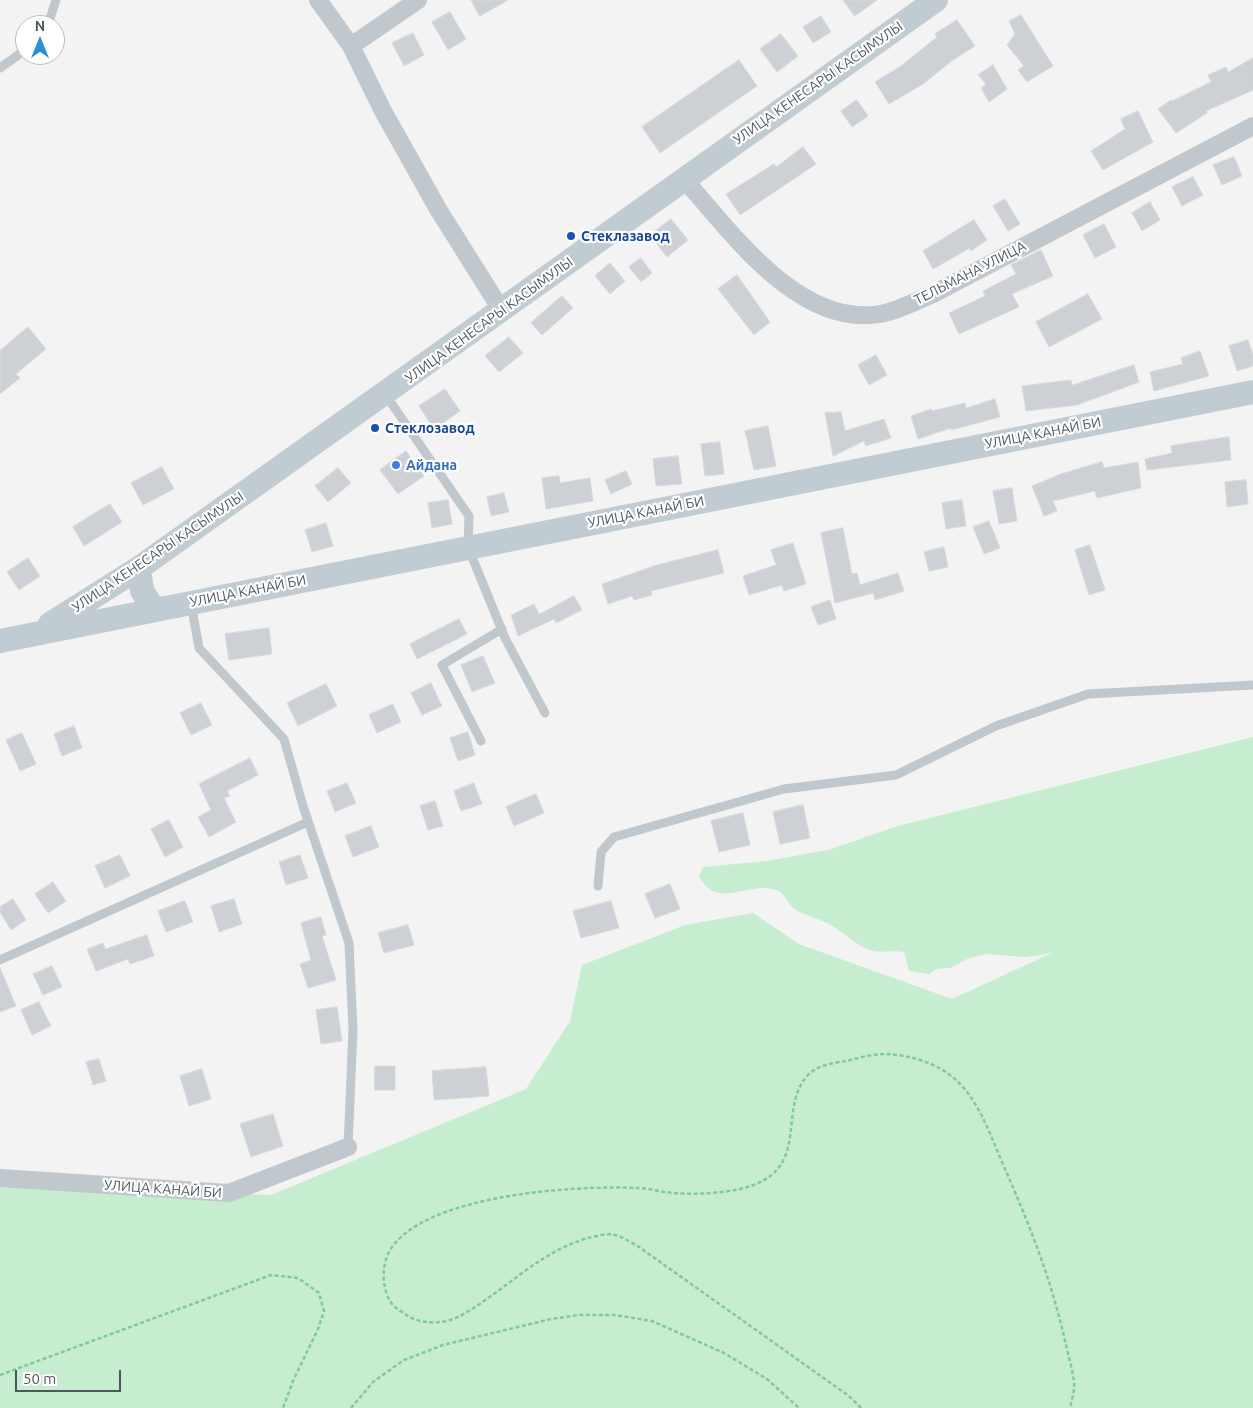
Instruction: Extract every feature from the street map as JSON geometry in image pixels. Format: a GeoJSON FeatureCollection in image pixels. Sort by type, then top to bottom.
{"type":"FeatureCollection","features":[{"type":"Feature","properties":{"kind":"main road","name":"УЛИЦА КЕНЕСАРЫ КАСЫМУЛЫ"},"geometry":{"type":"LineString","coordinates":[[38,632],[139,568],[502,312],[684,179],[936,0]]}},
{"type":"Feature","properties":{"kind":"main road","name":"УЛИЦА КАНАЙ БИ"},"geometry":{"type":"LineString","coordinates":[[0,641],[1253,392]]}},
{"type":"Feature","properties":{"kind":"main road"},"geometry":{"type":"LineString","coordinates":[[139,568],[142,591],[155,610]]}},
{"type":"Feature","properties":{"kind":"street"},"geometry":{"type":"LineString","coordinates":[[318,0],[351,46],[383,111],[438,209],[502,312]]}},
{"type":"Feature","properties":{"kind":"street"},"geometry":{"type":"LineString","coordinates":[[351,46],[418,0]]}},
{"type":"Feature","properties":{"kind":"street","name":"ТЕЛЬМАНА УЛИЦА"},"geometry":{"type":"LineString","coordinates":[[684,179],[741,243],[786,286],[807,301],[834,312],[858,315],[880,314],[933,294],[1253,126]]}},
{"type":"Feature","properties":{"kind":"street","name":"УЛИЦА КАНАЙ БИ"},"geometry":{"type":"LineString","coordinates":[[0,1178],[229,1193],[348,1147]]}},
{"type":"Feature","properties":{"kind":"lane"},"geometry":{"type":"LineString","coordinates":[[51,15],[56,0]]}},
{"type":"Feature","properties":{"kind":"lane"},"geometry":{"type":"LineString","coordinates":[[0,68],[15,57]]}},
{"type":"Feature","properties":{"kind":"lane"},"geometry":{"type":"LineString","coordinates":[[385,394],[469,516],[468,548],[502,629],[545,712]]}},
{"type":"Feature","properties":{"kind":"lane"},"geometry":{"type":"LineString","coordinates":[[191,603],[199,648],[284,738],[308,822],[349,943],[353,1030],[348,1147]]}},
{"type":"Feature","properties":{"kind":"lane"},"geometry":{"type":"LineString","coordinates":[[481,741],[442,666],[502,629]]}},
{"type":"Feature","properties":{"kind":"lane"},"geometry":{"type":"LineString","coordinates":[[598,886],[601,852],[614,837],[784,789],[896,775],[996,726],[1088,694],[1253,685]]}},
{"type":"Feature","properties":{"kind":"lane"},"geometry":{"type":"LineString","coordinates":[[0,960],[308,822]]}},
{"type":"Feature","properties":{"kind":"path"},"geometry":{"type":"LineString","coordinates":[[862,1408],[849,1396],[639,1247],[614,1235],[596,1236],[568,1243],[459,1316],[440,1322],[416,1320],[393,1307],[384,1287],[387,1256],[399,1238],[420,1223],[446,1212],[493,1200],[550,1190],[640,1188],[693,1193],[741,1188],[775,1171],[787,1154],[798,1094],[808,1076],[823,1066],[858,1058],[885,1054],[910,1058],[932,1064],[954,1078],[976,1103],[1020,1203],[1055,1294],[1075,1385],[1070,1408]]}},
{"type":"Feature","properties":{"kind":"path"},"geometry":{"type":"LineString","coordinates":[[0,1374],[271,1275],[298,1278],[319,1293],[324,1311],[318,1330],[293,1382],[283,1408]]}},
{"type":"Feature","properties":{"kind":"path"},"geometry":{"type":"LineString","coordinates":[[351,1408],[373,1382],[404,1360],[443,1345],[551,1319],[578,1315],[615,1315],[652,1321],[724,1353],[767,1379],[799,1408]]}},
{"type":"Feature","properties":{"kind":"green space"},"geometry":{"type":"Polygon","coordinates":[[[1253,737],[1253,1408],[0,1408],[0,1185],[271,1195],[526,1089],[570,1021],[582,965],[685,925],[753,913],[799,944],[952,999],[1052,953],[1026,957],[986,954],[967,959],[950,968],[937,969],[929,974],[909,971],[904,952],[877,952],[867,949],[831,925],[796,910],[778,891],[757,888],[725,894],[715,892],[707,887],[699,876],[703,867],[766,861],[828,850],[898,826],[1253,737]]]}},
{"type":"Feature","properties":{"kind":"building"},"geometry":{"type":"Polygon","coordinates":[[[471,0],[508,0],[480,16],[471,0]]]}},
{"type":"Feature","properties":{"kind":"building"},"geometry":{"type":"Polygon","coordinates":[[[843,0],[877,0],[855,16],[843,0]]]}},
{"type":"Feature","properties":{"kind":"building"},"geometry":{"type":"Polygon","coordinates":[[[450,12],[466,39],[448,50],[432,22],[450,12]]]}},
{"type":"Feature","properties":{"kind":"building"},"geometry":{"type":"Polygon","coordinates":[[[1021,15],[1053,66],[1027,82],[1018,70],[1024,66],[1007,45],[1015,34],[1009,21],[1021,15]]]}},
{"type":"Feature","properties":{"kind":"building"},"geometry":{"type":"Polygon","coordinates":[[[821,16],[831,32],[813,43],[803,27],[821,16]]]}},
{"type":"Feature","properties":{"kind":"building"},"geometry":{"type":"Polygon","coordinates":[[[957,20],[975,46],[953,60],[923,84],[889,104],[875,82],[901,66],[937,37],[935,34],[957,20]]]}},
{"type":"Feature","properties":{"kind":"building"},"geometry":{"type":"Polygon","coordinates":[[[413,33],[424,55],[404,66],[392,43],[413,33]]]}},
{"type":"Feature","properties":{"kind":"building"},"geometry":{"type":"Polygon","coordinates":[[[781,34],[798,56],[777,72],[760,49],[781,34]]]}},
{"type":"Feature","properties":{"kind":"building"},"geometry":{"type":"Polygon","coordinates":[[[1253,58],[1253,90],[1206,111],[1207,113],[1176,133],[1158,109],[1171,100],[1211,82],[1208,75],[1226,67],[1228,72],[1253,58]]]}},
{"type":"Feature","properties":{"kind":"building"},"geometry":{"type":"Polygon","coordinates":[[[739,60],[757,86],[660,153],[642,127],[739,60]]]}},
{"type":"Feature","properties":{"kind":"building"},"geometry":{"type":"Polygon","coordinates":[[[993,65],[1007,89],[989,102],[981,88],[986,84],[978,75],[993,65]]]}},
{"type":"Feature","properties":{"kind":"building"},"geometry":{"type":"Polygon","coordinates":[[[857,100],[868,116],[852,127],[841,111],[857,100]]]}},
{"type":"Feature","properties":{"kind":"building"},"geometry":{"type":"Polygon","coordinates":[[[1138,111],[1153,142],[1103,170],[1091,151],[1125,129],[1121,119],[1138,111]]]}},
{"type":"Feature","properties":{"kind":"building"},"geometry":{"type":"Polygon","coordinates":[[[803,147],[816,164],[740,215],[726,194],[774,164],[776,167],[803,147]]]}},
{"type":"Feature","properties":{"kind":"building"},"geometry":{"type":"Polygon","coordinates":[[[1234,157],[1242,176],[1222,185],[1213,165],[1234,157]]]}},
{"type":"Feature","properties":{"kind":"building"},"geometry":{"type":"Polygon","coordinates":[[[1193,177],[1203,195],[1182,206],[1172,187],[1193,177]]]}},
{"type":"Feature","properties":{"kind":"building"},"geometry":{"type":"Polygon","coordinates":[[[1005,199],[1020,224],[1008,231],[993,206],[1005,199]]]}},
{"type":"Feature","properties":{"kind":"building"},"geometry":{"type":"Polygon","coordinates":[[[1150,202],[1160,220],[1142,231],[1132,213],[1150,202]]]}},
{"type":"Feature","properties":{"kind":"building"},"geometry":{"type":"Polygon","coordinates":[[[671,219],[688,240],[667,257],[650,235],[671,219]]]}},
{"type":"Feature","properties":{"kind":"building"},"geometry":{"type":"Polygon","coordinates":[[[974,220],[987,240],[971,251],[970,248],[933,269],[923,251],[974,220]]]}},
{"type":"Feature","properties":{"kind":"building"},"geometry":{"type":"Polygon","coordinates":[[[1104,224],[1116,247],[1095,258],[1083,235],[1104,224]]]}},
{"type":"Feature","properties":{"kind":"building"},"geometry":{"type":"Polygon","coordinates":[[[1041,250],[1053,276],[1012,294],[1019,307],[959,334],[949,313],[985,296],[983,291],[1016,274],[1011,265],[1041,250]]]}},
{"type":"Feature","properties":{"kind":"building"},"geometry":{"type":"Polygon","coordinates":[[[641,258],[652,273],[641,282],[629,267],[641,258]]]}},
{"type":"Feature","properties":{"kind":"building"},"geometry":{"type":"Polygon","coordinates":[[[610,263],[625,281],[610,294],[595,276],[610,263]]]}},
{"type":"Feature","properties":{"kind":"building"},"geometry":{"type":"Polygon","coordinates":[[[737,275],[770,322],[754,335],[718,289],[737,275]]]}},
{"type":"Feature","properties":{"kind":"building"},"geometry":{"type":"Polygon","coordinates":[[[1088,294],[1102,319],[1049,347],[1036,322],[1088,294]]]}},
{"type":"Feature","properties":{"kind":"building"},"geometry":{"type":"Polygon","coordinates":[[[562,296],[573,308],[542,335],[531,323],[562,296]]]}},
{"type":"Feature","properties":{"kind":"building"},"geometry":{"type":"Polygon","coordinates":[[[28,327],[46,349],[16,374],[20,378],[0,394],[0,351],[28,327]]]}},
{"type":"Feature","properties":{"kind":"building"},"geometry":{"type":"Polygon","coordinates":[[[509,337],[523,353],[499,372],[485,356],[509,337]]]}},
{"type":"Feature","properties":{"kind":"building"},"geometry":{"type":"Polygon","coordinates":[[[1248,340],[1253,355],[1253,366],[1237,371],[1229,346],[1248,340]]]}},
{"type":"Feature","properties":{"kind":"building"},"geometry":{"type":"Polygon","coordinates":[[[1200,351],[1209,376],[1154,391],[1150,372],[1183,364],[1181,358],[1200,351]]]}},
{"type":"Feature","properties":{"kind":"building"},"geometry":{"type":"Polygon","coordinates":[[[876,355],[887,375],[869,385],[858,365],[876,355]]]}},
{"type":"Feature","properties":{"kind":"building"},"geometry":{"type":"Polygon","coordinates":[[[1134,365],[1139,382],[1077,405],[1026,411],[1022,386],[1071,380],[1072,385],[1134,365]]]}},
{"type":"Feature","properties":{"kind":"building"},"geometry":{"type":"Polygon","coordinates":[[[445,389],[460,411],[434,429],[419,406],[445,389]]]}},
{"type":"Feature","properties":{"kind":"building"},"geometry":{"type":"Polygon","coordinates":[[[995,399],[1000,417],[951,430],[951,428],[918,439],[911,416],[931,409],[932,411],[965,403],[966,408],[995,399]]]}},
{"type":"Feature","properties":{"kind":"building"},"geometry":{"type":"Polygon","coordinates":[[[841,412],[845,431],[884,419],[891,438],[866,446],[864,441],[833,456],[825,413],[841,412]]]}},
{"type":"Feature","properties":{"kind":"building"},"geometry":{"type":"Polygon","coordinates":[[[768,426],[776,466],[754,470],[745,431],[768,426]]]}},
{"type":"Feature","properties":{"kind":"building"},"geometry":{"type":"Polygon","coordinates":[[[1229,437],[1231,460],[1147,470],[1145,459],[1172,453],[1171,446],[1229,437]]]}},
{"type":"Feature","properties":{"kind":"building"},"geometry":{"type":"Polygon","coordinates":[[[720,442],[724,474],[705,476],[701,444],[720,442]]]}},
{"type":"Feature","properties":{"kind":"building"},"geometry":{"type":"Polygon","coordinates":[[[406,451],[424,476],[398,494],[380,470],[406,451]]]}},
{"type":"Feature","properties":{"kind":"building"},"geometry":{"type":"Polygon","coordinates":[[[678,456],[682,484],[656,486],[653,459],[678,456]]]}},
{"type":"Feature","properties":{"kind":"building"},"geometry":{"type":"Polygon","coordinates":[[[1102,462],[1104,468],[1138,462],[1141,488],[1097,498],[1095,491],[1053,501],[1057,511],[1044,516],[1032,486],[1061,474],[1102,462]]]}},
{"type":"Feature","properties":{"kind":"building"},"geometry":{"type":"Polygon","coordinates":[[[162,467],[174,489],[143,505],[131,483],[162,467]]]}},
{"type":"Feature","properties":{"kind":"building"},"geometry":{"type":"Polygon","coordinates":[[[338,468],[351,483],[328,502],[315,486],[338,468]]]}},
{"type":"Feature","properties":{"kind":"building"},"geometry":{"type":"Polygon","coordinates":[[[626,471],[632,484],[611,494],[605,480],[626,471]]]}},
{"type":"Feature","properties":{"kind":"building"},"geometry":{"type":"Polygon","coordinates":[[[559,476],[560,483],[590,478],[593,501],[546,509],[542,478],[559,476]]]}},
{"type":"Feature","properties":{"kind":"building"},"geometry":{"type":"Polygon","coordinates":[[[1246,480],[1248,504],[1227,507],[1225,482],[1246,480]]]}},
{"type":"Feature","properties":{"kind":"building"},"geometry":{"type":"Polygon","coordinates":[[[1012,488],[1017,521],[999,524],[993,491],[1012,488]]]}},
{"type":"Feature","properties":{"kind":"building"},"geometry":{"type":"Polygon","coordinates":[[[504,493],[509,512],[491,516],[487,497],[504,493]]]}},
{"type":"Feature","properties":{"kind":"building"},"geometry":{"type":"Polygon","coordinates":[[[448,500],[452,524],[432,528],[428,503],[448,500]]]}},
{"type":"Feature","properties":{"kind":"building"},"geometry":{"type":"Polygon","coordinates":[[[962,500],[966,526],[946,529],[942,503],[962,500]]]}},
{"type":"Feature","properties":{"kind":"building"},"geometry":{"type":"Polygon","coordinates":[[[110,504],[122,522],[84,546],[73,527],[110,504]]]}},
{"type":"Feature","properties":{"kind":"building"},"geometry":{"type":"Polygon","coordinates":[[[989,521],[1000,548],[984,554],[973,527],[989,521]]]}},
{"type":"Feature","properties":{"kind":"building"},"geometry":{"type":"Polygon","coordinates":[[[326,523],[333,546],[312,552],[305,530],[326,523]]]}},
{"type":"Feature","properties":{"kind":"building"},"geometry":{"type":"Polygon","coordinates":[[[843,528],[852,574],[857,573],[860,585],[898,573],[904,591],[875,600],[873,593],[835,603],[821,533],[843,528]]]}},
{"type":"Feature","properties":{"kind":"building"},"geometry":{"type":"Polygon","coordinates":[[[793,543],[806,584],[784,591],[782,585],[749,595],[743,576],[776,565],[771,550],[793,543]]]}},
{"type":"Feature","properties":{"kind":"building"},"geometry":{"type":"Polygon","coordinates":[[[1090,545],[1105,590],[1089,595],[1075,550],[1090,545]]]}},
{"type":"Feature","properties":{"kind":"building"},"geometry":{"type":"Polygon","coordinates":[[[944,547],[948,567],[929,571],[924,552],[944,547]]]}},
{"type":"Feature","properties":{"kind":"building"},"geometry":{"type":"Polygon","coordinates":[[[718,550],[724,573],[651,591],[652,595],[634,600],[632,596],[608,604],[602,584],[657,565],[718,550]]]}},
{"type":"Feature","properties":{"kind":"building"},"geometry":{"type":"Polygon","coordinates":[[[28,558],[40,576],[19,590],[7,572],[28,558]]]}},
{"type":"Feature","properties":{"kind":"building"},"geometry":{"type":"Polygon","coordinates":[[[574,596],[582,610],[556,623],[554,619],[518,636],[511,615],[534,604],[539,614],[574,596]]]}},
{"type":"Feature","properties":{"kind":"building"},"geometry":{"type":"Polygon","coordinates":[[[830,600],[836,619],[818,625],[811,607],[830,600]]]}},
{"type":"Feature","properties":{"kind":"building"},"geometry":{"type":"Polygon","coordinates":[[[459,619],[467,634],[417,659],[410,644],[459,619]]]}},
{"type":"Feature","properties":{"kind":"building"},"geometry":{"type":"Polygon","coordinates":[[[269,628],[272,654],[229,660],[225,634],[269,628]]]}},
{"type":"Feature","properties":{"kind":"building"},"geometry":{"type":"Polygon","coordinates":[[[483,656],[495,683],[472,692],[461,665],[483,656]]]}},
{"type":"Feature","properties":{"kind":"building"},"geometry":{"type":"Polygon","coordinates":[[[431,683],[442,706],[422,715],[411,693],[431,683]]]}},
{"type":"Feature","properties":{"kind":"building"},"geometry":{"type":"Polygon","coordinates":[[[326,684],[337,706],[298,726],[287,703],[326,684]]]}},
{"type":"Feature","properties":{"kind":"building"},"geometry":{"type":"Polygon","coordinates":[[[201,703],[212,725],[191,735],[180,713],[201,703]]]}},
{"type":"Feature","properties":{"kind":"building"},"geometry":{"type":"Polygon","coordinates":[[[393,704],[401,722],[377,733],[369,715],[393,704]]]}},
{"type":"Feature","properties":{"kind":"building"},"geometry":{"type":"Polygon","coordinates":[[[74,726],[82,748],[62,756],[54,734],[74,726]]]}},
{"type":"Feature","properties":{"kind":"building"},"geometry":{"type":"Polygon","coordinates":[[[468,732],[475,755],[458,761],[450,738],[468,732]]]}},
{"type":"Feature","properties":{"kind":"building"},"geometry":{"type":"Polygon","coordinates":[[[22,733],[36,764],[20,771],[6,740],[22,733]]]}},
{"type":"Feature","properties":{"kind":"building"},"geometry":{"type":"Polygon","coordinates":[[[250,758],[258,775],[227,791],[230,796],[224,798],[236,822],[209,837],[198,817],[211,810],[199,784],[250,758]]]}},
{"type":"Feature","properties":{"kind":"building"},"geometry":{"type":"Polygon","coordinates":[[[347,783],[356,803],[335,812],[327,791],[347,783]]]}},
{"type":"Feature","properties":{"kind":"building"},"geometry":{"type":"Polygon","coordinates":[[[474,783],[482,804],[461,811],[454,791],[474,783]]]}},
{"type":"Feature","properties":{"kind":"building"},"geometry":{"type":"Polygon","coordinates":[[[536,794],[544,813],[514,826],[506,807],[536,794]]]}},
{"type":"Feature","properties":{"kind":"building"},"geometry":{"type":"Polygon","coordinates":[[[435,801],[443,826],[428,830],[420,806],[435,801]]]}},
{"type":"Feature","properties":{"kind":"building"},"geometry":{"type":"Polygon","coordinates":[[[803,805],[810,838],[780,844],[773,812],[803,805]]]}},
{"type":"Feature","properties":{"kind":"building"},"geometry":{"type":"Polygon","coordinates":[[[743,813],[750,845],[719,852],[711,821],[743,813]]]}},
{"type":"Feature","properties":{"kind":"building"},"geometry":{"type":"Polygon","coordinates":[[[169,820],[183,847],[165,857],[151,829],[169,820]]]}},
{"type":"Feature","properties":{"kind":"building"},"geometry":{"type":"Polygon","coordinates":[[[371,826],[379,847],[353,857],[345,836],[371,826]]]}},
{"type":"Feature","properties":{"kind":"building"},"geometry":{"type":"Polygon","coordinates":[[[120,855],[130,876],[105,888],[95,866],[120,855]]]}},
{"type":"Feature","properties":{"kind":"building"},"geometry":{"type":"Polygon","coordinates":[[[300,855],[308,878],[286,885],[279,862],[300,855]]]}},
{"type":"Feature","properties":{"kind":"building"},"geometry":{"type":"Polygon","coordinates":[[[53,882],[66,901],[48,913],[35,894],[53,882]]]}},
{"type":"Feature","properties":{"kind":"building"},"geometry":{"type":"Polygon","coordinates":[[[670,884],[680,909],[655,918],[645,894],[670,884]]]}},
{"type":"Feature","properties":{"kind":"building"},"geometry":{"type":"Polygon","coordinates":[[[13,899],[26,920],[11,930],[0,912],[0,907],[13,899]]]}},
{"type":"Feature","properties":{"kind":"building"},"geometry":{"type":"Polygon","coordinates":[[[234,899],[242,924],[219,932],[211,906],[234,899]]]}},
{"type":"Feature","properties":{"kind":"building"},"geometry":{"type":"Polygon","coordinates":[[[185,901],[193,922],[166,932],[158,911],[185,901]]]}},
{"type":"Feature","properties":{"kind":"building"},"geometry":{"type":"Polygon","coordinates":[[[611,901],[619,928],[581,938],[573,911],[611,901]]]}},
{"type":"Feature","properties":{"kind":"building"},"geometry":{"type":"Polygon","coordinates":[[[321,917],[326,935],[322,936],[336,980],[308,988],[300,964],[311,960],[301,923],[321,917]]]}},
{"type":"Feature","properties":{"kind":"building"},"geometry":{"type":"Polygon","coordinates":[[[408,925],[414,945],[384,953],[378,933],[408,925]]]}},
{"type":"Feature","properties":{"kind":"building"},"geometry":{"type":"Polygon","coordinates":[[[147,935],[154,956],[130,964],[128,959],[96,971],[87,949],[103,943],[105,949],[147,935]]]}},
{"type":"Feature","properties":{"kind":"building"},"geometry":{"type":"Polygon","coordinates":[[[52,966],[62,987],[43,995],[33,974],[52,966]]]}},
{"type":"Feature","properties":{"kind":"building"},"geometry":{"type":"Polygon","coordinates":[[[0,968],[16,1006],[0,1012],[0,968]]]}},
{"type":"Feature","properties":{"kind":"building"},"geometry":{"type":"Polygon","coordinates":[[[39,1002],[51,1026],[32,1035],[21,1010],[39,1002]]]}},
{"type":"Feature","properties":{"kind":"building"},"geometry":{"type":"Polygon","coordinates":[[[337,1007],[342,1041],[321,1044],[316,1010],[337,1007]]]}},
{"type":"Feature","properties":{"kind":"building"},"geometry":{"type":"Polygon","coordinates":[[[99,1059],[106,1081],[93,1085],[86,1062],[99,1059]]]}},
{"type":"Feature","properties":{"kind":"building"},"geometry":{"type":"Polygon","coordinates":[[[375,1066],[395,1066],[395,1090],[375,1090],[375,1066]]]}},
{"type":"Feature","properties":{"kind":"building"},"geometry":{"type":"Polygon","coordinates":[[[486,1067],[489,1096],[434,1100],[432,1071],[486,1067]]]}},
{"type":"Feature","properties":{"kind":"building"},"geometry":{"type":"Polygon","coordinates":[[[202,1069],[211,1099],[189,1106],[180,1076],[202,1069]]]}},
{"type":"Feature","properties":{"kind":"building"},"geometry":{"type":"Polygon","coordinates":[[[273,1114],[283,1146],[251,1157],[240,1124],[273,1114]]]}},
{"type":"Feature","properties":{"kind":"place","name":"Стеклазавод"},"geometry":{"type":"Point","coordinates":[571,236]}},
{"type":"Feature","properties":{"kind":"place","name":"Стеклозавод"},"geometry":{"type":"Point","coordinates":[375,428]}},
{"type":"Feature","properties":{"kind":"place","name":"Айдана"},"geometry":{"type":"Point","coordinates":[396,465]}}]}
